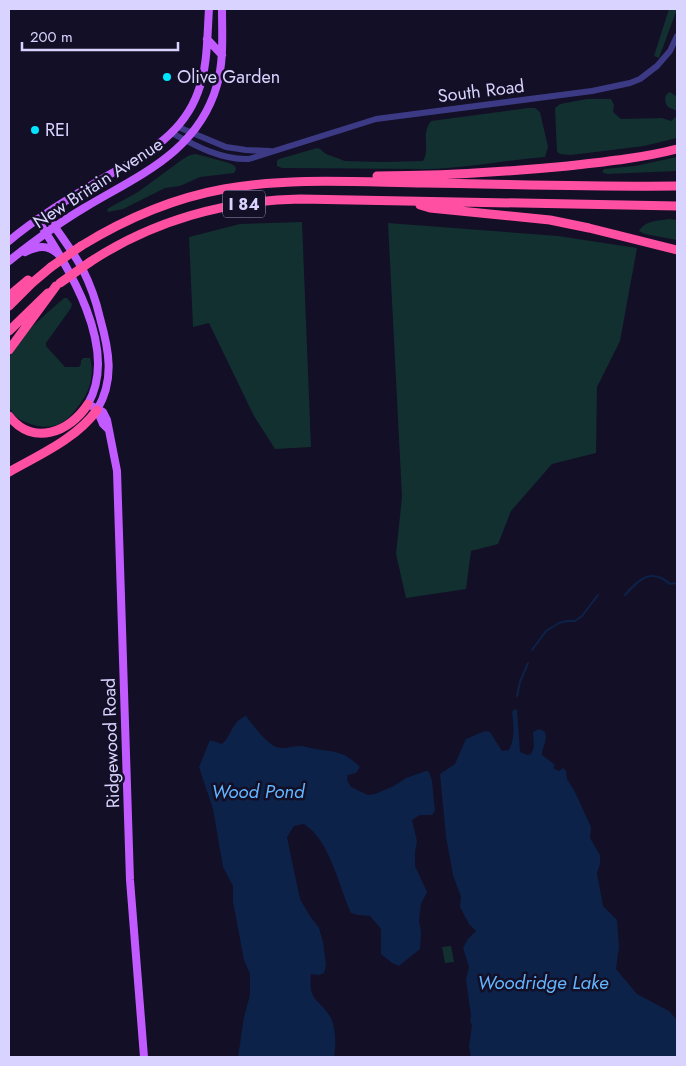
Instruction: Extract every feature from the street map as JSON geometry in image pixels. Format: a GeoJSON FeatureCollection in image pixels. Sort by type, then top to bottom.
{"type":"FeatureCollection","features":[{"type":"Feature","properties":{"kind":"highway"},"geometry":{"type":"LineString","coordinates":[[332,181],[365,176],[457,174],[574,165],[631,158],[677,149]]}},
{"type":"Feature","properties":{"kind":"highway","name":"I 84"},"geometry":{"type":"LineString","coordinates":[[9,306],[49,269],[106,231],[140,215],[202,194],[232,188],[263,184],[332,181],[677,186]]}},
{"type":"Feature","properties":{"kind":"highway","name":"I 84"},"geometry":{"type":"LineString","coordinates":[[9,331],[35,304],[58,285],[117,245],[157,227],[193,215],[227,207],[258,202],[294,200],[677,206]]}},
{"type":"Feature","properties":{"kind":"highway"},"geometry":{"type":"LineString","coordinates":[[410,201],[430,208],[550,220],[677,250]]}},
{"type":"Feature","properties":{"kind":"highway"},"geometry":{"type":"LineString","coordinates":[[9,296],[27,281],[49,269]]}},
{"type":"Feature","properties":{"kind":"highway"},"geometry":{"type":"LineString","coordinates":[[9,350],[58,285]]}},
{"type":"Feature","properties":{"kind":"highway"},"geometry":{"type":"LineString","coordinates":[[9,416],[15,423],[26,430],[49,433],[70,424],[88,404]]}},
{"type":"Feature","properties":{"kind":"highway"},"geometry":{"type":"LineString","coordinates":[[9,472],[69,437],[85,424],[97,410]]}},
{"type":"Feature","properties":{"kind":"main road","name":"New Britain Avenue"},"geometry":{"type":"LineString","coordinates":[[9,241],[37,219],[150,152],[175,130],[193,104],[201,85],[209,9]]}},
{"type":"Feature","properties":{"kind":"main road","name":"New Britain Avenue"},"geometry":{"type":"LineString","coordinates":[[12,259],[54,227],[162,162],[192,134],[205,116],[219,80],[222,55],[222,9]]}},
{"type":"Feature","properties":{"kind":"main road"},"geometry":{"type":"LineString","coordinates":[[207,39],[222,55]]}},
{"type":"Feature","properties":{"kind":"main road"},"geometry":{"type":"LineString","coordinates":[[45,214],[77,260],[90,286],[108,349],[110,364],[108,379],[105,393],[97,410]]}},
{"type":"Feature","properties":{"kind":"main road"},"geometry":{"type":"LineString","coordinates":[[37,219],[61,258],[84,306],[98,348],[98,375],[88,404]]}},
{"type":"Feature","properties":{"kind":"main road"},"geometry":{"type":"LineString","coordinates":[[12,259],[32,248],[42,246],[53,250],[61,258]]}},
{"type":"Feature","properties":{"kind":"main road","name":"Ridgewood Road"},"geometry":{"type":"LineString","coordinates":[[88,404],[104,414],[108,422],[115,455],[119,491],[130,873],[144,1057]]}},
{"type":"Feature","properties":{"kind":"street","name":"South Road"},"geometry":{"type":"LineString","coordinates":[[175,130],[186,141],[212,152],[240,159],[256,158],[271,151],[376,119],[592,92],[630,83],[640,79],[657,66],[670,51],[677,36]]}},
{"type":"Feature","properties":{"kind":"street","name":"South Road"},"geometry":{"type":"LineString","coordinates":[[175,130],[192,134],[226,148],[271,151]]}},
{"type":"Feature","properties":{"kind":"green space"},"geometry":{"type":"Polygon","coordinates":[[[669,9],[677,9],[659,58],[654,56],[669,9]]]}},
{"type":"Feature","properties":{"kind":"green space"},"geometry":{"type":"Polygon","coordinates":[[[670,92],[677,97],[677,111],[666,104],[665,97],[670,92]]]}},
{"type":"Feature","properties":{"kind":"green space"},"geometry":{"type":"Polygon","coordinates":[[[587,99],[611,99],[614,105],[613,112],[621,119],[662,118],[671,121],[677,116],[677,138],[644,146],[571,155],[560,154],[557,152],[555,108],[560,104],[587,99]]]}},
{"type":"Feature","properties":{"kind":"green space"},"geometry":{"type":"Polygon","coordinates":[[[535,108],[540,112],[548,147],[545,157],[427,169],[282,168],[277,166],[279,159],[317,148],[326,154],[345,161],[423,161],[426,151],[426,131],[431,121],[535,108]]]}},
{"type":"Feature","properties":{"kind":"green space"},"geometry":{"type":"Polygon","coordinates":[[[196,154],[229,163],[235,166],[236,170],[234,173],[200,177],[180,186],[165,188],[123,209],[108,212],[107,209],[138,192],[183,159],[196,154]]]}},
{"type":"Feature","properties":{"kind":"green space"},"geometry":{"type":"Polygon","coordinates":[[[677,157],[677,171],[607,174],[602,172],[604,169],[635,166],[677,157]]]}},
{"type":"Feature","properties":{"kind":"green space"},"geometry":{"type":"Polygon","coordinates":[[[669,219],[677,220],[677,240],[645,234],[639,231],[648,223],[669,219]]]}},
{"type":"Feature","properties":{"kind":"green space"},"geometry":{"type":"Polygon","coordinates":[[[302,222],[311,447],[275,449],[254,416],[209,323],[193,327],[189,237],[240,224],[302,222]]]}},
{"type":"Feature","properties":{"kind":"green space"},"geometry":{"type":"Polygon","coordinates":[[[388,223],[558,236],[637,248],[620,341],[597,387],[596,453],[552,464],[511,511],[498,544],[471,551],[466,589],[406,598],[396,554],[402,497],[388,223]]]}},
{"type":"Feature","properties":{"kind":"green space"},"geometry":{"type":"Polygon","coordinates":[[[64,298],[67,298],[72,304],[71,308],[46,343],[46,346],[65,367],[79,367],[83,358],[90,358],[92,368],[91,379],[84,398],[68,418],[54,426],[38,426],[19,419],[14,415],[9,406],[9,361],[17,344],[24,335],[64,298]]]}},
{"type":"Feature","properties":{"kind":"green space"},"geometry":{"type":"Polygon","coordinates":[[[451,946],[454,962],[445,963],[442,947],[451,946]]]}},
{"type":"Feature","properties":{"kind":"water","name":"Woodridge Lake"},"geometry":{"type":"Polygon","coordinates":[[[515,709],[517,710],[520,752],[528,755],[531,754],[534,747],[533,732],[539,729],[545,732],[546,735],[542,755],[555,765],[553,768],[559,771],[563,768],[566,771],[567,779],[591,827],[590,838],[600,855],[597,873],[603,906],[617,920],[619,947],[616,969],[637,994],[669,1011],[677,1020],[677,1057],[471,1057],[469,1046],[472,1025],[466,979],[469,967],[463,948],[476,931],[469,924],[460,907],[461,897],[453,875],[446,837],[440,774],[455,764],[466,739],[485,731],[490,732],[502,751],[509,750],[514,731],[512,712],[515,709]]]}},
{"type":"Feature","properties":{"kind":"water","name":"Wood Pond"},"geometry":{"type":"Polygon","coordinates":[[[246,716],[263,737],[276,747],[303,746],[334,752],[349,758],[360,767],[356,773],[348,775],[347,780],[351,787],[368,795],[375,794],[394,786],[406,778],[426,771],[429,772],[432,781],[435,811],[432,815],[420,815],[412,820],[417,841],[415,866],[427,892],[421,904],[419,920],[421,932],[420,949],[399,966],[381,954],[381,929],[370,916],[351,913],[333,865],[321,842],[313,832],[304,824],[294,826],[287,837],[300,899],[319,928],[323,942],[326,965],[324,973],[319,975],[311,974],[311,990],[333,1022],[335,1037],[334,1057],[238,1057],[244,1017],[250,995],[250,974],[244,960],[233,902],[233,886],[223,867],[213,809],[199,767],[210,740],[222,744],[238,721],[246,716]]]}},
{"type":"Feature","properties":{"kind":"waterway"},"geometry":{"type":"LineString","coordinates":[[625,595],[640,580],[651,576],[657,576],[670,584],[677,583]]}},
{"type":"Feature","properties":{"kind":"waterway"},"geometry":{"type":"LineString","coordinates":[[532,650],[546,631],[559,623],[575,621],[582,616],[598,595]]}},
{"type":"Feature","properties":{"kind":"waterway"},"geometry":{"type":"LineString","coordinates":[[517,696],[520,682],[528,663]]}},
{"type":"Feature","properties":{"kind":"place","name":"Olive Garden"},"geometry":{"type":"Point","coordinates":[167,77]}},
{"type":"Feature","properties":{"kind":"place","name":"REI"},"geometry":{"type":"Point","coordinates":[35,130]}}]}
